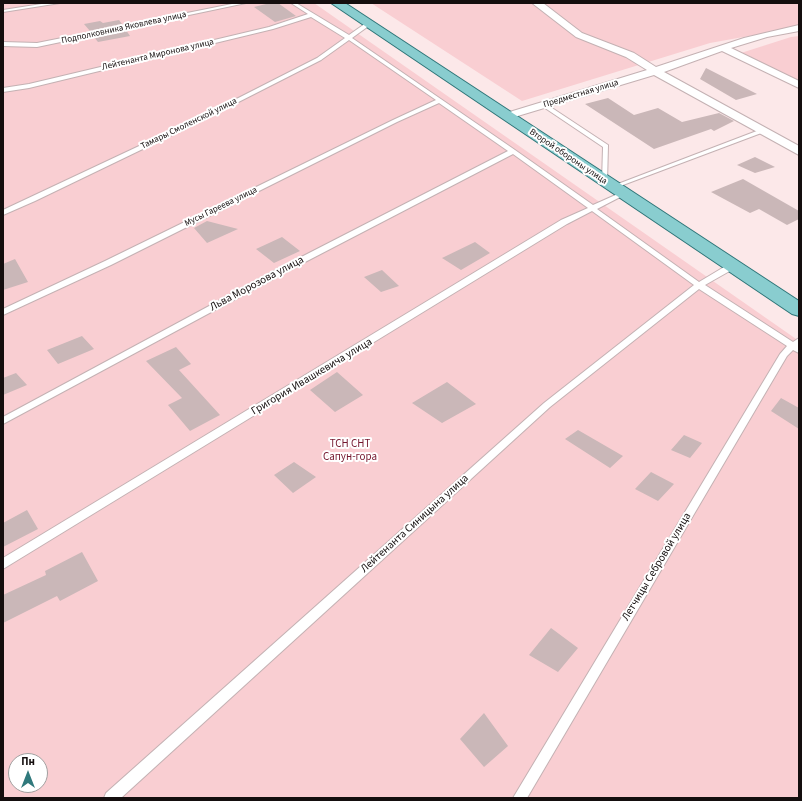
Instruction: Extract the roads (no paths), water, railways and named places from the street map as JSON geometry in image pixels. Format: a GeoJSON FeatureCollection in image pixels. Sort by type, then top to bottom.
{"type":"FeatureCollection","features":[{"type":"Feature","properties":{"kind":"main road","name":"Второй обороны улица"},"geometry":{"type":"LineString","coordinates":[[337,3],[613,188],[799,310]]}},
{"type":"Feature","properties":{"kind":"street"},"geometry":{"type":"LineString","coordinates":[[537,3],[579,35],[630,55],[655,71],[799,151]]}},
{"type":"Feature","properties":{"kind":"street","name":"Предместная улица"},"geometry":{"type":"LineString","coordinates":[[507,116],[655,71],[766,35],[799,28]]}},
{"type":"Feature","properties":{"kind":"street"},"geometry":{"type":"LineString","coordinates":[[723,48],[799,85]]}},
{"type":"Feature","properties":{"kind":"lane"},"geometry":{"type":"LineString","coordinates":[[3,11],[58,3]]}},
{"type":"Feature","properties":{"kind":"lane","name":"Подполковника Яковлева улица"},"geometry":{"type":"LineString","coordinates":[[3,44],[37,45],[244,3]]}},
{"type":"Feature","properties":{"kind":"lane"},"geometry":{"type":"LineString","coordinates":[[293,3],[349,38],[513,150],[700,285],[797,346]]}},
{"type":"Feature","properties":{"kind":"lane","name":"Лейтенанта Миронова улица"},"geometry":{"type":"LineString","coordinates":[[3,90],[30,86],[272,28],[311,15]]}},
{"type":"Feature","properties":{"kind":"lane","name":"Тамары Смоленской улица"},"geometry":{"type":"LineString","coordinates":[[3,213],[205,117],[319,59],[368,24]]}},
{"type":"Feature","properties":{"kind":"lane","name":"Мусы Гареева улица"},"geometry":{"type":"LineString","coordinates":[[3,312],[108,263],[395,121],[440,101]]}},
{"type":"Feature","properties":{"kind":"lane"},"geometry":{"type":"LineString","coordinates":[[544,105],[606,146],[613,188]]}},
{"type":"Feature","properties":{"kind":"lane","name":"Григория Ивашкевича улица"},"geometry":{"type":"LineString","coordinates":[[3,564],[564,222],[594,209],[613,188],[762,131]]}},
{"type":"Feature","properties":{"kind":"lane","name":"Льва Морозова улица"},"geometry":{"type":"LineString","coordinates":[[3,421],[279,272],[513,150]]}},
{"type":"Feature","properties":{"kind":"lane","name":"Лейтенанта Синицына улица"},"geometry":{"type":"LineString","coordinates":[[111,798],[547,405],[700,285],[732,266]]}},
{"type":"Feature","properties":{"kind":"lane","name":"Летчицы Себровой улица"},"geometry":{"type":"LineString","coordinates":[[520,798],[768,380],[784,354],[797,346]]}},
{"type":"Feature","properties":{"kind":"park label","name":"ТСН СНТ Сапун-гора"},"geometry":{"type":"Point","coordinates":[350,451]}}]}
